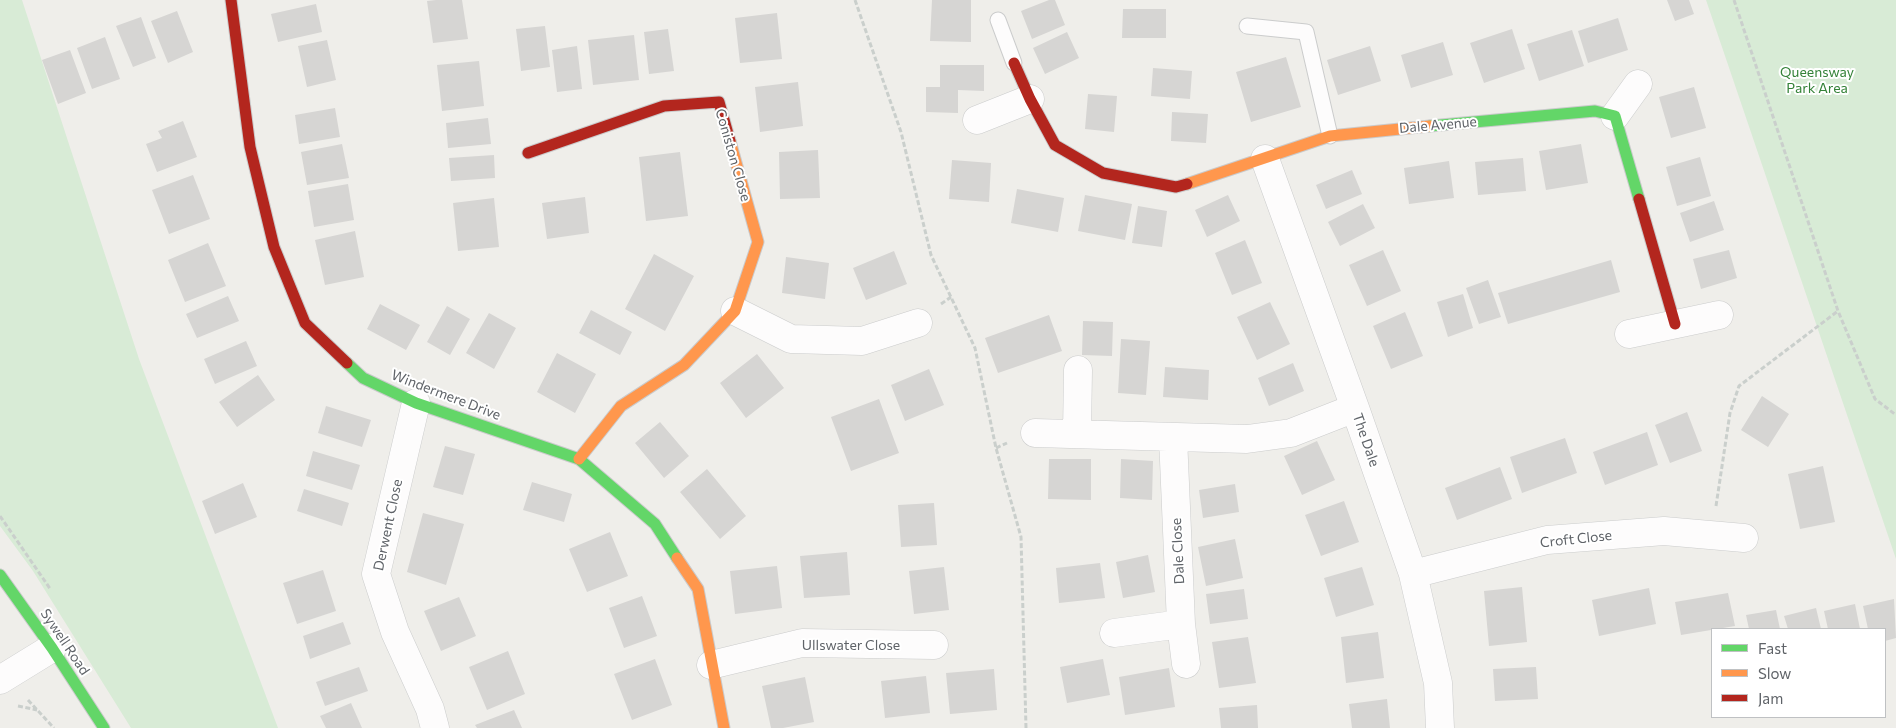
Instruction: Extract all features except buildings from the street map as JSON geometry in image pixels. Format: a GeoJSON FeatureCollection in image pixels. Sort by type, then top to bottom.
{"type":"FeatureCollection","features":[{"type":"Feature","properties":{"kind":"street","name":"Windermere Drive"},"geometry":{"type":"LineString","coordinates":[[231,0],[250,146],[274,246],[305,323],[363,378],[416,403],[579,459],[655,524],[698,589],[724,728]]}},
{"type":"Feature","properties":{"kind":"street","name":"Dale Avenue"},"geometry":{"type":"LineString","coordinates":[[1014,63],[1030,99],[1056,145],[1103,173],[1176,187],[1330,136],[1346,133],[1595,111],[1614,116]]}},
{"type":"Feature","properties":{"kind":"street"},"geometry":{"type":"LineString","coordinates":[[1638,84],[1614,116],[1675,324]]}},
{"type":"Feature","properties":{"kind":"street"},"geometry":{"type":"LineString","coordinates":[[977,120],[1030,99]]}},
{"type":"Feature","properties":{"kind":"street","name":"Coniston Close"},"geometry":{"type":"LineString","coordinates":[[528,154],[664,106],[719,102],[758,242],[735,311],[684,365],[621,406],[579,459]]}},
{"type":"Feature","properties":{"kind":"street","name":"The Dale"},"geometry":{"type":"LineString","coordinates":[[1265,159],[1413,574],[1438,683],[1440,728]]}},
{"type":"Feature","properties":{"kind":"street"},"geometry":{"type":"LineString","coordinates":[[735,311],[791,339],[862,341],[918,322]]}},
{"type":"Feature","properties":{"kind":"street"},"geometry":{"type":"LineString","coordinates":[[1629,334],[1719,314]]}},
{"type":"Feature","properties":{"kind":"street"},"geometry":{"type":"LineString","coordinates":[[1077,434],[1078,370]]}},
{"type":"Feature","properties":{"kind":"street","name":"Derwent Close"},"geometry":{"type":"LineString","coordinates":[[416,403],[376,574],[395,632],[430,709],[435,728]]}},
{"type":"Feature","properties":{"kind":"street"},"geometry":{"type":"LineString","coordinates":[[1035,432],[1247,439],[1290,433],[1355,408]]}},
{"type":"Feature","properties":{"kind":"street","name":"Dale Close"},"geometry":{"type":"LineString","coordinates":[[1173,437],[1181,624],[1186,664]]}},
{"type":"Feature","properties":{"kind":"street","name":"Croft Close"},"geometry":{"type":"LineString","coordinates":[[1413,574],[1547,540],[1664,531],[1744,538]]}},
{"type":"Feature","properties":{"kind":"street","name":"Sywell Road"},"geometry":{"type":"LineString","coordinates":[[0,575],[52,648],[104,728]]}},
{"type":"Feature","properties":{"kind":"street"},"geometry":{"type":"LineString","coordinates":[[1114,633],[1181,624]]}},
{"type":"Feature","properties":{"kind":"street","name":"Ullswater Close"},"geometry":{"type":"LineString","coordinates":[[711,665],[802,643],[934,645]]}},
{"type":"Feature","properties":{"kind":"street"},"geometry":{"type":"LineString","coordinates":[[0,680],[52,648]]}},
{"type":"Feature","properties":{"kind":"lane"},"geometry":{"type":"LineString","coordinates":[[998,20],[1014,63]]}},
{"type":"Feature","properties":{"kind":"lane"},"geometry":{"type":"LineString","coordinates":[[1247,26],[1306,32],[1330,136]]}},
{"type":"Feature","properties":{"kind":"path"},"geometry":{"type":"LineString","coordinates":[[855,0],[901,132],[931,254],[975,348],[996,448],[1021,537],[1026,728]]}},
{"type":"Feature","properties":{"kind":"path"},"geometry":{"type":"LineString","coordinates":[[1734,0],[1838,311],[1875,399],[1896,415]]}},
{"type":"Feature","properties":{"kind":"path"},"geometry":{"type":"LineString","coordinates":[[1712,535],[1730,414],[1739,386],[1838,311]]}},
{"type":"Feature","properties":{"kind":"path"},"geometry":{"type":"LineString","coordinates":[[28,700],[54,728]]}},
{"type":"Feature","properties":{"kind":"green space"},"geometry":{"type":"Polygon","coordinates":[[[0,0],[22,0],[139,359],[278,728],[131,728],[33,571],[0,526],[0,0]]]}},
{"type":"Feature","properties":{"kind":"green space","name":"Queensway Park Area"},"geometry":{"type":"Polygon","coordinates":[[[1706,0],[1896,0],[1896,559],[1706,0]]]}},
{"type":"Feature","properties":{"kind":"traffic: fast"},"geometry":{"type":"LineString","coordinates":[[1430,126],[1595,111],[1615,116],[1639,199]]}},
{"type":"Feature","properties":{"kind":"traffic: fast"},"geometry":{"type":"LineString","coordinates":[[347,363],[363,378],[416,403],[579,459],[655,524],[677,558]]}},
{"type":"Feature","properties":{"kind":"traffic: fast"},"geometry":{"type":"LineString","coordinates":[[0,575],[52,648],[104,728]]}},
{"type":"Feature","properties":{"kind":"traffic: slow"},"geometry":{"type":"LineString","coordinates":[[1187,184],[1330,136],[1430,126]]}},
{"type":"Feature","properties":{"kind":"traffic: slow"},"geometry":{"type":"LineString","coordinates":[[579,459],[621,406],[684,365],[735,311],[758,242],[730,141]]}},
{"type":"Feature","properties":{"kind":"traffic: slow"},"geometry":{"type":"LineString","coordinates":[[677,558],[698,589],[724,728]]}},
{"type":"Feature","properties":{"kind":"traffic: jam"},"geometry":{"type":"LineString","coordinates":[[231,0],[250,147],[274,247],[305,323],[347,363]]}},
{"type":"Feature","properties":{"kind":"traffic: jam"},"geometry":{"type":"LineString","coordinates":[[1014,63],[1030,99],[1055,145],[1103,173],[1176,187],[1187,184]]}},
{"type":"Feature","properties":{"kind":"traffic: jam"},"geometry":{"type":"LineString","coordinates":[[528,153],[664,106],[719,102],[730,141]]}},
{"type":"Feature","properties":{"kind":"traffic: jam"},"geometry":{"type":"LineString","coordinates":[[1639,199],[1675,324]]}}]}
